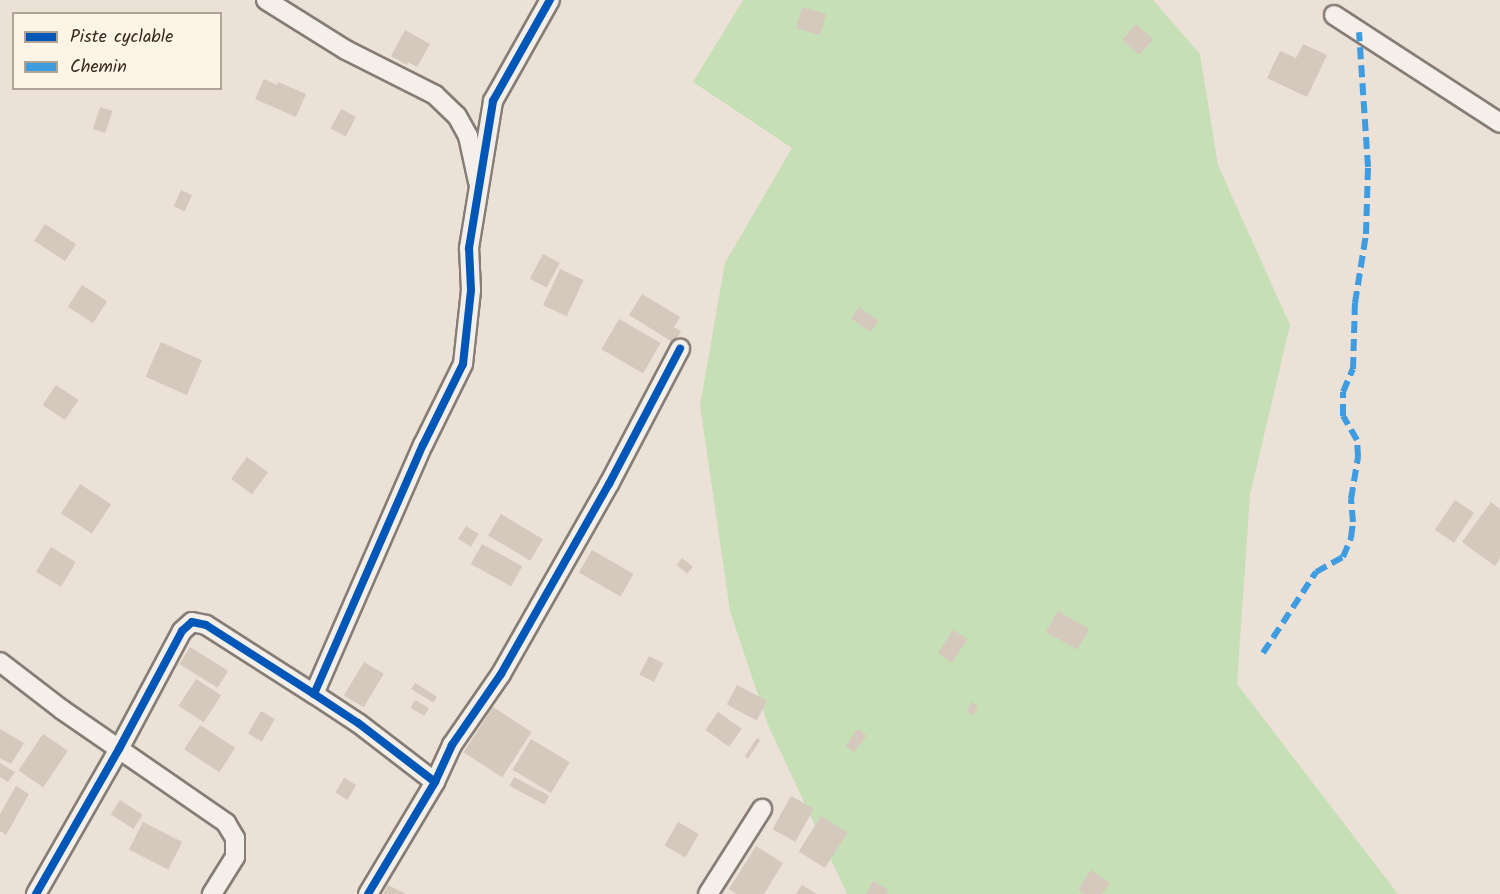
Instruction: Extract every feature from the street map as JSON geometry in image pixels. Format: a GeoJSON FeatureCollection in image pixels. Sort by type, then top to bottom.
{"type":"FeatureCollection","features":[{"type":"Feature","properties":{"kind":"street"},"geometry":{"type":"LineString","coordinates":[[266,0],[346,50],[435,95],[458,116],[468,136],[480,192]]}},
{"type":"Feature","properties":{"kind":"street"},"geometry":{"type":"LineString","coordinates":[[314,694],[419,454],[463,364],[471,290],[469,248],[494,102],[550,0]]}},
{"type":"Feature","properties":{"kind":"street"},"geometry":{"type":"LineString","coordinates":[[1334,15],[1500,123]]}},
{"type":"Feature","properties":{"kind":"street"},"geometry":{"type":"LineString","coordinates":[[368,894],[435,782],[452,745],[501,674],[587,523],[680,349]]}},
{"type":"Feature","properties":{"kind":"street"},"geometry":{"type":"LineString","coordinates":[[36,894],[119,749],[182,631],[192,622],[206,625],[314,694],[358,723],[435,782]]}},
{"type":"Feature","properties":{"kind":"street"},"geometry":{"type":"LineString","coordinates":[[0,662],[119,749],[226,823],[236,838],[235,857],[212,894]]}},
{"type":"Feature","properties":{"kind":"street"},"geometry":{"type":"LineString","coordinates":[[708,894],[762,809]]}},
{"type":"Feature","properties":{"kind":"green space"},"geometry":{"type":"Polygon","coordinates":[[[743,0],[1153,0],[1200,54],[1218,165],[1290,325],[1250,495],[1237,684],[1398,894],[847,894],[768,725],[730,611],[700,405],[725,263],[792,148],[693,82],[743,0]]]}},
{"type":"Feature","properties":{"kind":"building"},"geometry":{"type":"Polygon","coordinates":[[[802,7],[826,14],[820,35],[796,28],[802,7]]]}},
{"type":"Feature","properties":{"kind":"building"},"geometry":{"type":"Polygon","coordinates":[[[1136,24],[1153,39],[1140,55],[1122,40],[1136,24]]]}},
{"type":"Feature","properties":{"kind":"building"},"geometry":{"type":"Polygon","coordinates":[[[405,30],[430,44],[417,67],[408,62],[407,65],[391,56],[405,30]]]}},
{"type":"Feature","properties":{"kind":"building"},"geometry":{"type":"Polygon","coordinates":[[[1303,44],[1327,55],[1307,97],[1267,78],[1280,51],[1296,58],[1303,44]]]}},
{"type":"Feature","properties":{"kind":"building"},"geometry":{"type":"Polygon","coordinates":[[[264,79],[277,85],[278,82],[306,94],[296,117],[255,99],[264,79]]]}},
{"type":"Feature","properties":{"kind":"building"},"geometry":{"type":"Polygon","coordinates":[[[100,107],[112,111],[105,133],[93,129],[100,107]]]}},
{"type":"Feature","properties":{"kind":"building"},"geometry":{"type":"Polygon","coordinates":[[[341,109],[356,117],[346,136],[331,128],[341,109]]]}},
{"type":"Feature","properties":{"kind":"building"},"geometry":{"type":"Polygon","coordinates":[[[181,190],[192,195],[185,211],[174,206],[181,190]]]}},
{"type":"Feature","properties":{"kind":"building"},"geometry":{"type":"Polygon","coordinates":[[[45,224],[76,244],[65,261],[34,241],[45,224]]]}},
{"type":"Feature","properties":{"kind":"building"},"geometry":{"type":"Polygon","coordinates":[[[543,254],[560,263],[547,288],[530,279],[543,254]]]}},
{"type":"Feature","properties":{"kind":"building"},"geometry":{"type":"Polygon","coordinates":[[[560,269],[584,280],[567,316],[543,305],[560,269]]]}},
{"type":"Feature","properties":{"kind":"building"},"geometry":{"type":"Polygon","coordinates":[[[82,285],[107,301],[93,323],[68,307],[82,285]]]}},
{"type":"Feature","properties":{"kind":"building"},"geometry":{"type":"Polygon","coordinates":[[[642,294],[680,317],[674,327],[681,331],[674,343],[629,315],[642,294]]]}},
{"type":"Feature","properties":{"kind":"building"},"geometry":{"type":"Polygon","coordinates":[[[859,307],[879,321],[871,332],[851,318],[859,307]]]}},
{"type":"Feature","properties":{"kind":"building"},"geometry":{"type":"Polygon","coordinates":[[[619,319],[661,343],[643,373],[602,349],[619,319]]]}},
{"type":"Feature","properties":{"kind":"building"},"geometry":{"type":"Polygon","coordinates":[[[161,342],[202,360],[187,395],[146,377],[161,342]]]}},
{"type":"Feature","properties":{"kind":"building"},"geometry":{"type":"Polygon","coordinates":[[[56,385],[78,400],[65,420],[43,405],[56,385]]]}},
{"type":"Feature","properties":{"kind":"building"},"geometry":{"type":"Polygon","coordinates":[[[247,457],[268,472],[252,494],[231,479],[247,457]]]}},
{"type":"Feature","properties":{"kind":"building"},"geometry":{"type":"Polygon","coordinates":[[[80,484],[111,504],[92,534],[61,513],[80,484]]]}},
{"type":"Feature","properties":{"kind":"building"},"geometry":{"type":"Polygon","coordinates":[[[1455,500],[1474,513],[1454,543],[1435,530],[1455,500]]]}},
{"type":"Feature","properties":{"kind":"building"},"geometry":{"type":"Polygon","coordinates":[[[1491,502],[1500,509],[1500,558],[1495,566],[1462,542],[1491,502]]]}},
{"type":"Feature","properties":{"kind":"building"},"geometry":{"type":"Polygon","coordinates":[[[501,514],[543,539],[530,561],[488,535],[501,514]]]}},
{"type":"Feature","properties":{"kind":"building"},"geometry":{"type":"Polygon","coordinates":[[[466,526],[479,534],[471,547],[458,539],[466,526]]]}},
{"type":"Feature","properties":{"kind":"building"},"geometry":{"type":"Polygon","coordinates":[[[482,544],[522,566],[511,586],[471,564],[482,544]]]}},
{"type":"Feature","properties":{"kind":"building"},"geometry":{"type":"Polygon","coordinates":[[[51,547],[76,562],[61,587],[36,572],[51,547]]]}},
{"type":"Feature","properties":{"kind":"building"},"geometry":{"type":"Polygon","coordinates":[[[592,550],[634,574],[621,597],[579,573],[592,550]]]}},
{"type":"Feature","properties":{"kind":"building"},"geometry":{"type":"Polygon","coordinates":[[[682,558],[693,567],[687,574],[676,565],[682,558]]]}},
{"type":"Feature","properties":{"kind":"building"},"geometry":{"type":"Polygon","coordinates":[[[1058,611],[1089,629],[1077,650],[1046,632],[1058,611]]]}},
{"type":"Feature","properties":{"kind":"building"},"geometry":{"type":"Polygon","coordinates":[[[953,630],[967,639],[952,663],[938,653],[953,630]]]}},
{"type":"Feature","properties":{"kind":"building"},"geometry":{"type":"Polygon","coordinates":[[[190,647],[228,671],[218,688],[179,664],[190,647]]]}},
{"type":"Feature","properties":{"kind":"building"},"geometry":{"type":"Polygon","coordinates":[[[649,656],[663,663],[654,682],[639,675],[649,656]]]}},
{"type":"Feature","properties":{"kind":"building"},"geometry":{"type":"Polygon","coordinates":[[[364,662],[384,674],[364,707],[344,695],[364,662]]]}},
{"type":"Feature","properties":{"kind":"building"},"geometry":{"type":"Polygon","coordinates":[[[196,679],[221,695],[204,722],[179,706],[196,679]]]}},
{"type":"Feature","properties":{"kind":"building"},"geometry":{"type":"Polygon","coordinates":[[[415,683],[437,697],[433,703],[411,689],[415,683]]]}},
{"type":"Feature","properties":{"kind":"building"},"geometry":{"type":"Polygon","coordinates":[[[737,685],[767,701],[757,720],[727,704],[737,685]]]}},
{"type":"Feature","properties":{"kind":"building"},"geometry":{"type":"Polygon","coordinates":[[[415,700],[429,708],[424,716],[410,708],[415,700]]]}},
{"type":"Feature","properties":{"kind":"building"},"geometry":{"type":"Polygon","coordinates":[[[971,702],[978,706],[973,715],[967,712],[971,702]]]}},
{"type":"Feature","properties":{"kind":"building"},"geometry":{"type":"Polygon","coordinates":[[[493,707],[532,732],[502,777],[464,752],[493,707]]]}},
{"type":"Feature","properties":{"kind":"building"},"geometry":{"type":"Polygon","coordinates":[[[261,711],[275,719],[262,742],[248,734],[261,711]]]}},
{"type":"Feature","properties":{"kind":"building"},"geometry":{"type":"Polygon","coordinates":[[[718,712],[742,729],[729,747],[705,730],[718,712]]]}},
{"type":"Feature","properties":{"kind":"building"},"geometry":{"type":"Polygon","coordinates":[[[200,725],[235,748],[219,772],[184,749],[200,725]]]}},
{"type":"Feature","properties":{"kind":"building"},"geometry":{"type":"Polygon","coordinates":[[[0,729],[24,743],[11,764],[0,758],[0,729]]]}},
{"type":"Feature","properties":{"kind":"building"},"geometry":{"type":"Polygon","coordinates":[[[858,729],[867,736],[854,752],[845,746],[858,729]]]}},
{"type":"Feature","properties":{"kind":"building"},"geometry":{"type":"Polygon","coordinates":[[[43,734],[68,751],[43,787],[18,770],[43,734]]]}},
{"type":"Feature","properties":{"kind":"building"},"geometry":{"type":"Polygon","coordinates":[[[757,738],[760,740],[748,758],[745,756],[757,738]]]}},
{"type":"Feature","properties":{"kind":"building"},"geometry":{"type":"Polygon","coordinates":[[[531,739],[570,762],[551,793],[512,770],[531,739]]]}},
{"type":"Feature","properties":{"kind":"building"},"geometry":{"type":"Polygon","coordinates":[[[0,763],[15,772],[8,782],[0,777],[0,763]]]}},
{"type":"Feature","properties":{"kind":"building"},"geometry":{"type":"Polygon","coordinates":[[[514,777],[549,796],[545,805],[509,786],[514,777]]]}},
{"type":"Feature","properties":{"kind":"building"},"geometry":{"type":"Polygon","coordinates":[[[344,778],[356,785],[348,800],[336,793],[344,778]]]}},
{"type":"Feature","properties":{"kind":"building"},"geometry":{"type":"Polygon","coordinates":[[[16,786],[29,794],[6,835],[0,831],[0,814],[16,786]]]}},
{"type":"Feature","properties":{"kind":"building"},"geometry":{"type":"Polygon","coordinates":[[[791,796],[814,809],[795,842],[773,829],[791,796]]]}},
{"type":"Feature","properties":{"kind":"building"},"geometry":{"type":"Polygon","coordinates":[[[120,800],[143,815],[133,829],[111,814],[120,800]]]}},
{"type":"Feature","properties":{"kind":"building"},"geometry":{"type":"Polygon","coordinates":[[[821,816],[847,832],[825,868],[799,852],[821,816]]]}},
{"type":"Feature","properties":{"kind":"building"},"geometry":{"type":"Polygon","coordinates":[[[143,822],[182,842],[168,870],[129,850],[143,822]]]}},
{"type":"Feature","properties":{"kind":"building"},"geometry":{"type":"Polygon","coordinates":[[[678,822],[699,834],[685,857],[664,845],[678,822]]]}},
{"type":"Feature","properties":{"kind":"building"},"geometry":{"type":"Polygon","coordinates":[[[756,846],[783,863],[764,894],[736,894],[729,889],[756,846]]]}},
{"type":"Feature","properties":{"kind":"building"},"geometry":{"type":"Polygon","coordinates":[[[1091,870],[1110,883],[1102,894],[1085,894],[1078,889],[1091,870]]]}},
{"type":"Feature","properties":{"kind":"building"},"geometry":{"type":"Polygon","coordinates":[[[873,881],[889,890],[887,894],[866,894],[873,881]]]}},
{"type":"Feature","properties":{"kind":"building"},"geometry":{"type":"Polygon","coordinates":[[[388,885],[406,894],[383,894],[388,885]]]}},
{"type":"Feature","properties":{"kind":"building"},"geometry":{"type":"Polygon","coordinates":[[[802,885],[817,894],[796,894],[802,885]]]}},
{"type":"Feature","properties":{"kind":"marked path"},"geometry":{"type":"LineString","coordinates":[[1263,653],[1316,572],[1343,557],[1351,538],[1353,522],[1351,499],[1358,457],[1357,440],[1343,416],[1343,392],[1353,369],[1355,303],[1366,234],[1368,167],[1359,32]]}},
{"type":"Feature","properties":{"kind":"cycle path"},"geometry":{"type":"LineString","coordinates":[[435,782],[358,723],[314,694],[423,445],[463,364],[471,290],[469,248],[493,101],[550,0]]}},
{"type":"Feature","properties":{"kind":"cycle path"},"geometry":{"type":"LineString","coordinates":[[368,894],[435,782],[452,745],[501,674],[609,484],[680,349]]}},
{"type":"Feature","properties":{"kind":"cycle path"},"geometry":{"type":"LineString","coordinates":[[36,894],[119,749],[182,631],[192,622],[206,625],[314,694]]}}]}
